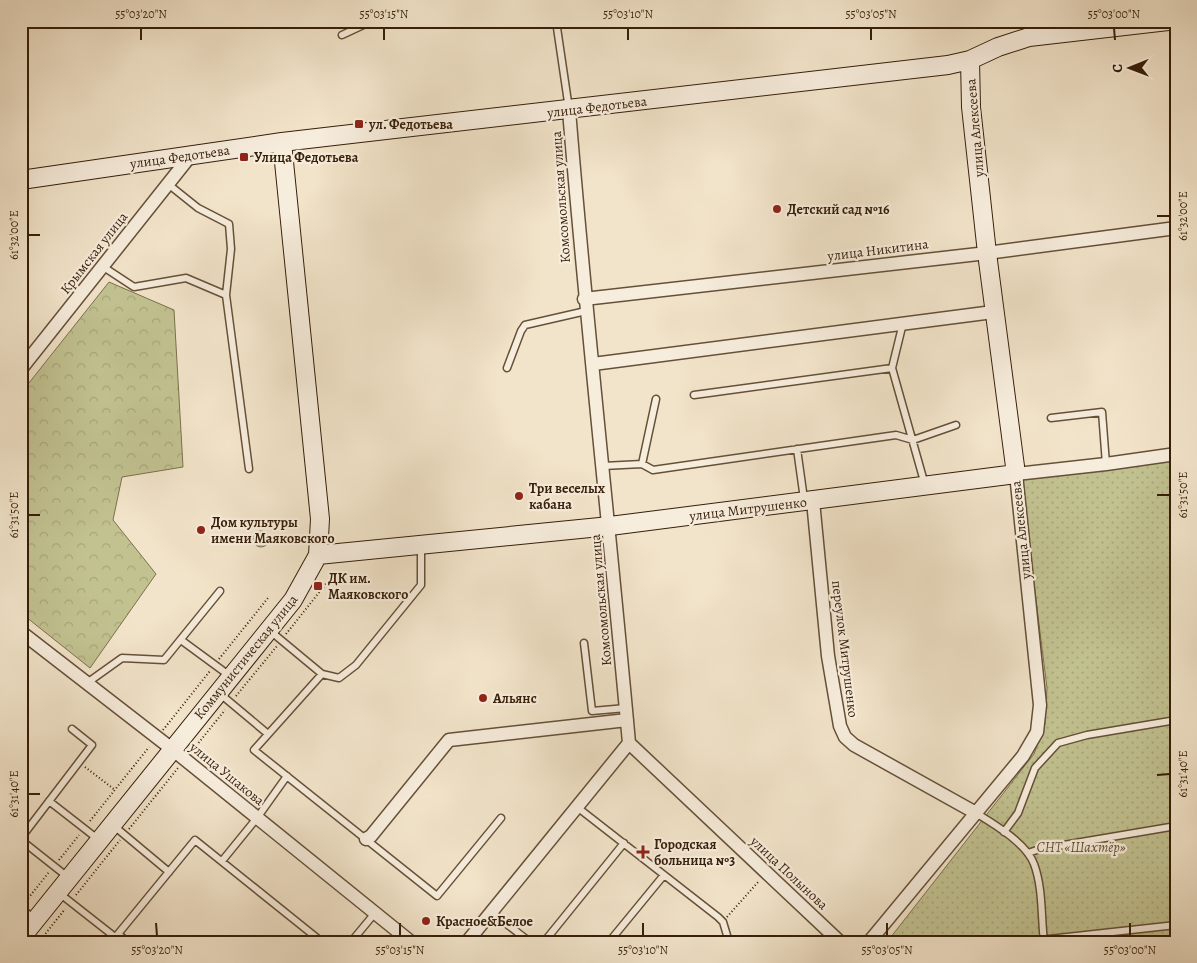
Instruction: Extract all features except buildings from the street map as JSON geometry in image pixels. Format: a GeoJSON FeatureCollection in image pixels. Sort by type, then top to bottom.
{"type":"FeatureCollection","features":[{"type":"Feature","properties":{"kind":"main road","name":"улица Федотьева"},"geometry":{"type":"LineString","coordinates":[[21,180],[282,142],[948,65],[970,60],[998,47],[1029,37],[1168,21]]}},
{"type":"Feature","properties":{"kind":"main road","name":"улица Алексеева"},"geometry":{"type":"LineString","coordinates":[[970,60],[971,107],[987,253],[1016,474]]}},
{"type":"Feature","properties":{"kind":"main road","name":"Коммунистическая улица"},"geometry":{"type":"LineString","coordinates":[[21,938],[293,600],[307,579],[318,555],[320,519],[282,142]]}},
{"type":"Feature","properties":{"kind":"main road","name":"улица Митрушенко"},"geometry":{"type":"LineString","coordinates":[[318,555],[610,526],[1016,474]]}},
{"type":"Feature","properties":{"kind":"street","name":"Комсомольская улица"},"geometry":{"type":"LineString","coordinates":[[569,110],[585,305],[610,526],[629,743]]}},
{"type":"Feature","properties":{"kind":"street","name":"Крымская улица"},"geometry":{"type":"LineString","coordinates":[[21,369],[191,155]]}},
{"type":"Feature","properties":{"kind":"street","name":"улица Никитина"},"geometry":{"type":"LineString","coordinates":[[585,305],[1176,228]]}},
{"type":"Feature","properties":{"kind":"street"},"geometry":{"type":"LineString","coordinates":[[592,364],[994,312]]}},
{"type":"Feature","properties":{"kind":"street","name":"улица Митрушенко"},"geometry":{"type":"LineString","coordinates":[[1016,474],[1176,454]]}},
{"type":"Feature","properties":{"kind":"street","name":"улица Алексеева"},"geometry":{"type":"LineString","coordinates":[[869,942],[1023,756],[1037,732],[1040,705],[1016,474]]}},
{"type":"Feature","properties":{"kind":"street","name":"переулок Митрушенко"},"geometry":{"type":"LineString","coordinates":[[808,502],[828,656],[840,726],[844,737],[854,745],[976,812]]}},
{"type":"Feature","properties":{"kind":"street","name":"улица Ушакова"},"geometry":{"type":"LineString","coordinates":[[21,632],[157,737],[411,942]]}},
{"type":"Feature","properties":{"kind":"street"},"geometry":{"type":"LineString","coordinates":[[366,839],[371,836],[449,740],[627,714]]}},
{"type":"Feature","properties":{"kind":"street"},"geometry":{"type":"LineString","coordinates":[[467,942],[629,743]]}},
{"type":"Feature","properties":{"kind":"street","name":"улица Полынова"},"geometry":{"type":"LineString","coordinates":[[629,743],[840,942]]}},
{"type":"Feature","properties":{"kind":"lane"},"geometry":{"type":"LineString","coordinates":[[342,35],[372,21]]}},
{"type":"Feature","properties":{"kind":"lane"},"geometry":{"type":"LineString","coordinates":[[556,21],[569,110]]}},
{"type":"Feature","properties":{"kind":"lane"},"geometry":{"type":"LineString","coordinates":[[168,184],[198,208],[229,224],[231,249],[226,295],[249,470]]}},
{"type":"Feature","properties":{"kind":"lane"},"geometry":{"type":"LineString","coordinates":[[102,266],[134,287],[186,278],[226,295]]}},
{"type":"Feature","properties":{"kind":"lane"},"geometry":{"type":"LineString","coordinates":[[507,368],[525,325],[585,305]]}},
{"type":"Feature","properties":{"kind":"lane"},"geometry":{"type":"LineString","coordinates":[[903,323],[892,368],[926,486]]}},
{"type":"Feature","properties":{"kind":"lane"},"geometry":{"type":"LineString","coordinates":[[694,395],[892,368]]}},
{"type":"Feature","properties":{"kind":"lane"},"geometry":{"type":"LineString","coordinates":[[642,464],[656,400]]}},
{"type":"Feature","properties":{"kind":"lane"},"geometry":{"type":"LineString","coordinates":[[1051,418],[1102,412],[1106,464]]}},
{"type":"Feature","properties":{"kind":"lane"},"geometry":{"type":"LineString","coordinates":[[603,466],[642,464],[654,470],[896,435],[913,440],[956,425]]}},
{"type":"Feature","properties":{"kind":"lane"},"geometry":{"type":"LineString","coordinates":[[798,449],[808,502]]}},
{"type":"Feature","properties":{"kind":"lane"},"geometry":{"type":"LineString","coordinates":[[268,630],[322,674],[339,678],[356,665],[421,585],[421,545]]}},
{"type":"Feature","properties":{"kind":"lane"},"geometry":{"type":"LineString","coordinates":[[87,683],[122,658],[164,660],[220,591]]}},
{"type":"Feature","properties":{"kind":"lane"},"geometry":{"type":"LineString","coordinates":[[181,640],[230,676]]}},
{"type":"Feature","properties":{"kind":"lane"},"geometry":{"type":"LineString","coordinates":[[584,642],[592,711],[627,714]]}},
{"type":"Feature","properties":{"kind":"lane"},"geometry":{"type":"LineString","coordinates":[[322,674],[254,750],[437,896],[501,818]]}},
{"type":"Feature","properties":{"kind":"lane"},"geometry":{"type":"LineString","coordinates":[[218,692],[268,734]]}},
{"type":"Feature","properties":{"kind":"lane"},"geometry":{"type":"LineString","coordinates":[[1004,832],[1018,813],[1035,768],[1058,743],[1087,735],[1176,720]]}},
{"type":"Feature","properties":{"kind":"lane"},"geometry":{"type":"LineString","coordinates":[[72,729],[92,745],[21,839],[54,866],[64,885],[115,937],[128,942]]}},
{"type":"Feature","properties":{"kind":"lane"},"geometry":{"type":"LineString","coordinates":[[222,861],[257,818],[287,776]]}},
{"type":"Feature","properties":{"kind":"lane"},"geometry":{"type":"LineString","coordinates":[[49,801],[100,840]]}},
{"type":"Feature","properties":{"kind":"lane"},"geometry":{"type":"LineString","coordinates":[[577,807],[723,922],[729,942]]}},
{"type":"Feature","properties":{"kind":"lane"},"geometry":{"type":"LineString","coordinates":[[976,812],[1004,832],[1028,853],[1034,863],[1038,881],[1044,940]]}},
{"type":"Feature","properties":{"kind":"lane"},"geometry":{"type":"LineString","coordinates":[[112,824],[168,872]]}},
{"type":"Feature","properties":{"kind":"lane"},"geometry":{"type":"LineString","coordinates":[[1028,853],[1176,826]]}},
{"type":"Feature","properties":{"kind":"lane"},"geometry":{"type":"LineString","coordinates":[[115,937],[196,840],[322,942]]}},
{"type":"Feature","properties":{"kind":"lane"},"geometry":{"type":"LineString","coordinates":[[544,942],[624,843]]}},
{"type":"Feature","properties":{"kind":"lane"},"geometry":{"type":"LineString","coordinates":[[609,942],[664,874]]}},
{"type":"Feature","properties":{"kind":"lane"},"geometry":{"type":"LineString","coordinates":[[21,908],[35,920]]}},
{"type":"Feature","properties":{"kind":"lane"},"geometry":{"type":"LineString","coordinates":[[351,942],[375,912]]}},
{"type":"Feature","properties":{"kind":"lane"},"geometry":{"type":"LineString","coordinates":[[491,912],[530,942]]}},
{"type":"Feature","properties":{"kind":"lane"},"geometry":{"type":"LineString","coordinates":[[1022,942],[1176,925]]}},
{"type":"Feature","properties":{"kind":"path"},"geometry":{"type":"LineString","coordinates":[[21,908],[268,598]]}},
{"type":"Feature","properties":{"kind":"path"},"geometry":{"type":"LineString","coordinates":[[79,762],[115,790]]}},
{"type":"Feature","properties":{"kind":"path"},"geometry":{"type":"LineString","coordinates":[[723,922],[766,872]]}},
{"type":"Feature","properties":{"kind":"green space"},"geometry":{"type":"Polygon","coordinates":[[[109,282],[174,310],[183,467],[122,477],[113,520],[156,574],[90,668],[21,613],[21,393],[109,282]]]}},
{"type":"Feature","properties":{"kind":"green space","name":"СНТ «Шахтёр»"},"geometry":{"type":"Polygon","coordinates":[[[1176,454],[1176,942],[887,942],[1034,754],[1045,724],[1047,688],[1021,480],[1176,454]]]}},
{"type":"Feature","properties":{"kind":"green space"},"geometry":{"type":"Polygon","coordinates":[[[261,531],[267,533],[269,539],[267,545],[261,547],[255,545],[253,539],[255,533],[261,531]]]}},
{"type":"Feature","properties":{"kind":"place","name":"ул. Федотьева"},"geometry":{"type":"Point","coordinates":[359,124]}},
{"type":"Feature","properties":{"kind":"place","name":"Улица Федотьева"},"geometry":{"type":"Point","coordinates":[244,157]}},
{"type":"Feature","properties":{"kind":"place","name":"Детский сад №16"},"geometry":{"type":"Point","coordinates":[777,209]}},
{"type":"Feature","properties":{"kind":"place","name":"Три веселых кабана"},"geometry":{"type":"Point","coordinates":[519,496]}},
{"type":"Feature","properties":{"kind":"place","name":"Дом культуры имени Маяковского"},"geometry":{"type":"Point","coordinates":[201,530]}},
{"type":"Feature","properties":{"kind":"place","name":"ДК им. Маяковского"},"geometry":{"type":"Point","coordinates":[318,586]}},
{"type":"Feature","properties":{"kind":"place","name":"Альянс"},"geometry":{"type":"Point","coordinates":[483,698]}},
{"type":"Feature","properties":{"kind":"place","name":"Городская больница №3"},"geometry":{"type":"Point","coordinates":[643,852]}},
{"type":"Feature","properties":{"kind":"place","name":"Красное&Белое"},"geometry":{"type":"Point","coordinates":[426,921]}}]}
